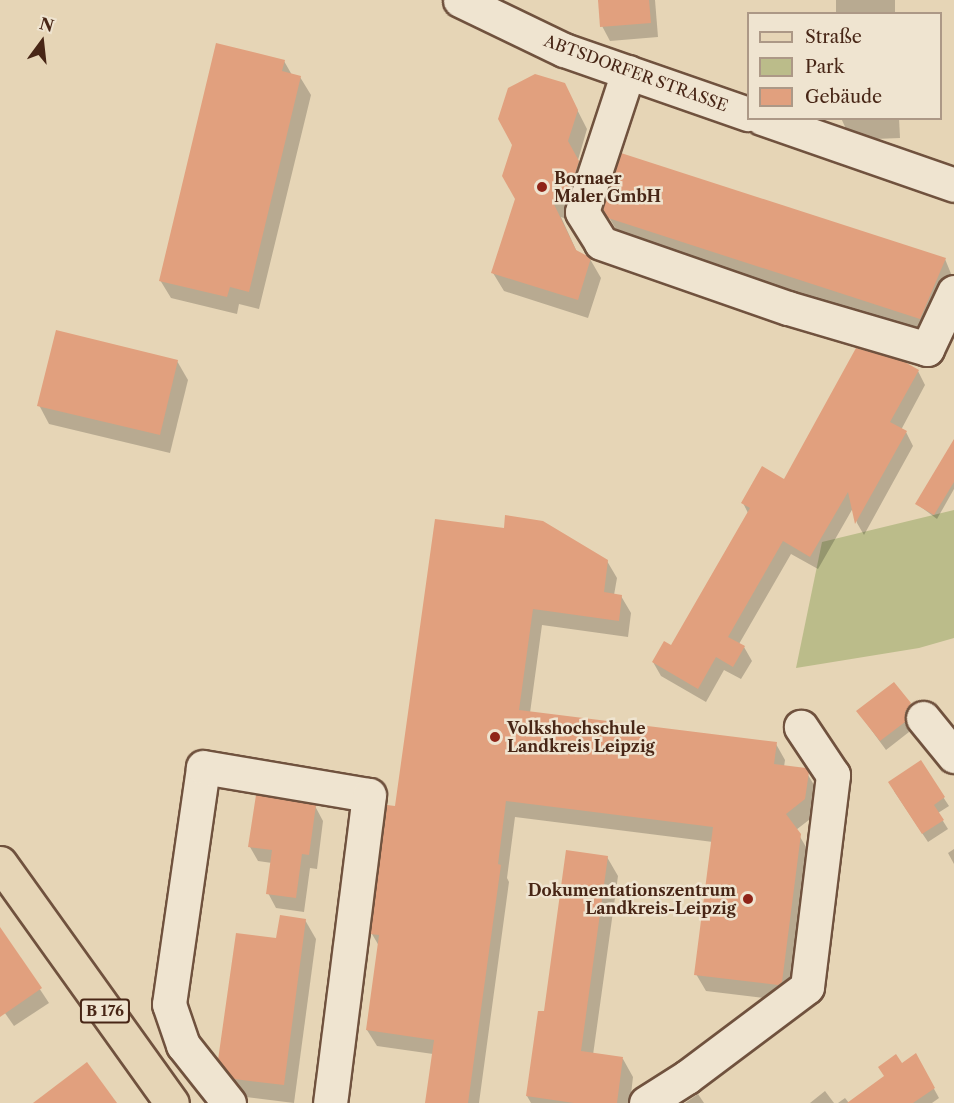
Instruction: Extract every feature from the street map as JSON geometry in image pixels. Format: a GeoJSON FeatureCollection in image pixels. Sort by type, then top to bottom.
{"type":"FeatureCollection","features":[{"type":"Feature","properties":{"kind":"main road","name":"B 176"},"geometry":{"type":"LineString","coordinates":[[0,863],[172,1103]]}},
{"type":"Feature","properties":{"kind":"street","name":"ABTSDORFER STRASSE"},"geometry":{"type":"LineString","coordinates":[[460,0],[564,50],[747,114]]}},
{"type":"Feature","properties":{"kind":"street"},"geometry":{"type":"LineString","coordinates":[[628,72],[582,212],[601,243],[788,308],[927,349],[954,292]]}},
{"type":"Feature","properties":{"kind":"street"},"geometry":{"type":"LineString","coordinates":[[768,120],[954,185]]}},
{"type":"Feature","properties":{"kind":"street"},"geometry":{"type":"LineString","coordinates":[[923,718],[954,756]]}},
{"type":"Feature","properties":{"kind":"street"},"geometry":{"type":"LineString","coordinates":[[646,1103],[687,1077],[807,987],[833,775],[801,727]]}},
{"type":"Feature","properties":{"kind":"street"},"geometry":{"type":"LineString","coordinates":[[229,1103],[183,1045],[169,1004],[203,767],[369,795],[330,1103]]}},
{"type":"Feature","properties":{"kind":"green space"},"geometry":{"type":"Polygon","coordinates":[[[954,510],[954,638],[919,648],[796,668],[822,542],[954,510]]]}},
{"type":"Feature","properties":{"kind":"building"},"geometry":{"type":"Polygon","coordinates":[[[598,0],[649,0],[651,23],[600,27],[598,0]]]}},
{"type":"Feature","properties":{"kind":"building"},"geometry":{"type":"Polygon","coordinates":[[[216,43],[285,60],[282,71],[301,76],[249,292],[230,287],[227,297],[159,281],[216,43]]]}},
{"type":"Feature","properties":{"kind":"building","name":"Bornaer Maler GmbH"},"geometry":{"type":"Polygon","coordinates":[[[535,74],[565,83],[578,110],[568,141],[579,161],[565,204],[552,200],[576,250],[591,258],[578,300],[491,273],[515,199],[502,176],[512,145],[498,119],[508,88],[535,74]]]}},
{"type":"Feature","properties":{"kind":"building"},"geometry":{"type":"Polygon","coordinates":[[[621,153],[946,258],[920,319],[608,218],[603,210],[621,153]]]}},
{"type":"Feature","properties":{"kind":"building"},"geometry":{"type":"Polygon","coordinates":[[[56,330],[178,360],[160,435],[37,406],[56,330]]]}},
{"type":"Feature","properties":{"kind":"building"},"geometry":{"type":"Polygon","coordinates":[[[856,348],[903,361],[919,370],[890,422],[907,431],[855,524],[848,492],[810,557],[783,541],[728,637],[745,646],[733,667],[716,657],[698,689],[652,662],[664,641],[671,645],[750,508],[741,503],[762,466],[784,479],[856,348]]]}},
{"type":"Feature","properties":{"kind":"building"},"geometry":{"type":"Polygon","coordinates":[[[954,439],[954,482],[934,515],[915,504],[954,439]]]}},
{"type":"Feature","properties":{"kind":"building"},"geometry":{"type":"Polygon","coordinates":[[[505,515],[543,521],[608,560],[604,592],[622,595],[619,621],[533,609],[519,710],[777,742],[774,764],[806,768],[809,772],[805,799],[786,814],[801,834],[782,982],[778,985],[694,975],[713,827],[506,801],[498,864],[501,865],[468,1103],[425,1103],[434,1040],[366,1030],[379,935],[370,934],[387,805],[395,806],[435,519],[504,528],[505,515]]]}},
{"type":"Feature","properties":{"kind":"building"},"geometry":{"type":"Polygon","coordinates":[[[894,682],[911,703],[905,712],[905,722],[880,741],[856,711],[894,682]]]}},
{"type":"Feature","properties":{"kind":"building"},"geometry":{"type":"Polygon","coordinates":[[[921,760],[945,797],[934,805],[944,820],[922,834],[888,782],[921,760]]]}},
{"type":"Feature","properties":{"kind":"building"},"geometry":{"type":"Polygon","coordinates":[[[256,795],[316,805],[309,855],[302,854],[296,898],[266,894],[272,850],[248,847],[256,795]]]}},
{"type":"Feature","properties":{"kind":"building"},"geometry":{"type":"Polygon","coordinates":[[[566,850],[608,856],[581,1051],[623,1057],[617,1103],[574,1103],[526,1096],[538,1011],[544,1011],[566,850]]]}},
{"type":"Feature","properties":{"kind":"building"},"geometry":{"type":"Polygon","coordinates":[[[280,915],[306,919],[284,1085],[234,1079],[218,1060],[236,933],[276,938],[280,915]]]}},
{"type":"Feature","properties":{"kind":"building"},"geometry":{"type":"Polygon","coordinates":[[[0,927],[42,988],[0,1017],[0,927]]]}},
{"type":"Feature","properties":{"kind":"building"},"geometry":{"type":"Polygon","coordinates":[[[916,1053],[935,1088],[913,1103],[847,1103],[884,1076],[878,1067],[896,1054],[902,1063],[916,1053]]]}},
{"type":"Feature","properties":{"kind":"building"},"geometry":{"type":"Polygon","coordinates":[[[87,1062],[117,1103],[33,1103],[87,1062]]]}},
{"type":"Feature","properties":{"kind":"place","name":"Bornaer Maler GmbH"},"geometry":{"type":"Point","coordinates":[542,187]}},
{"type":"Feature","properties":{"kind":"place","name":"Volkshochschule Landkreis Leipzig"},"geometry":{"type":"Point","coordinates":[495,737]}},
{"type":"Feature","properties":{"kind":"place","name":"Dokumentationszentrum Landkreis-Leipzig"},"geometry":{"type":"Point","coordinates":[748,899]}}]}
